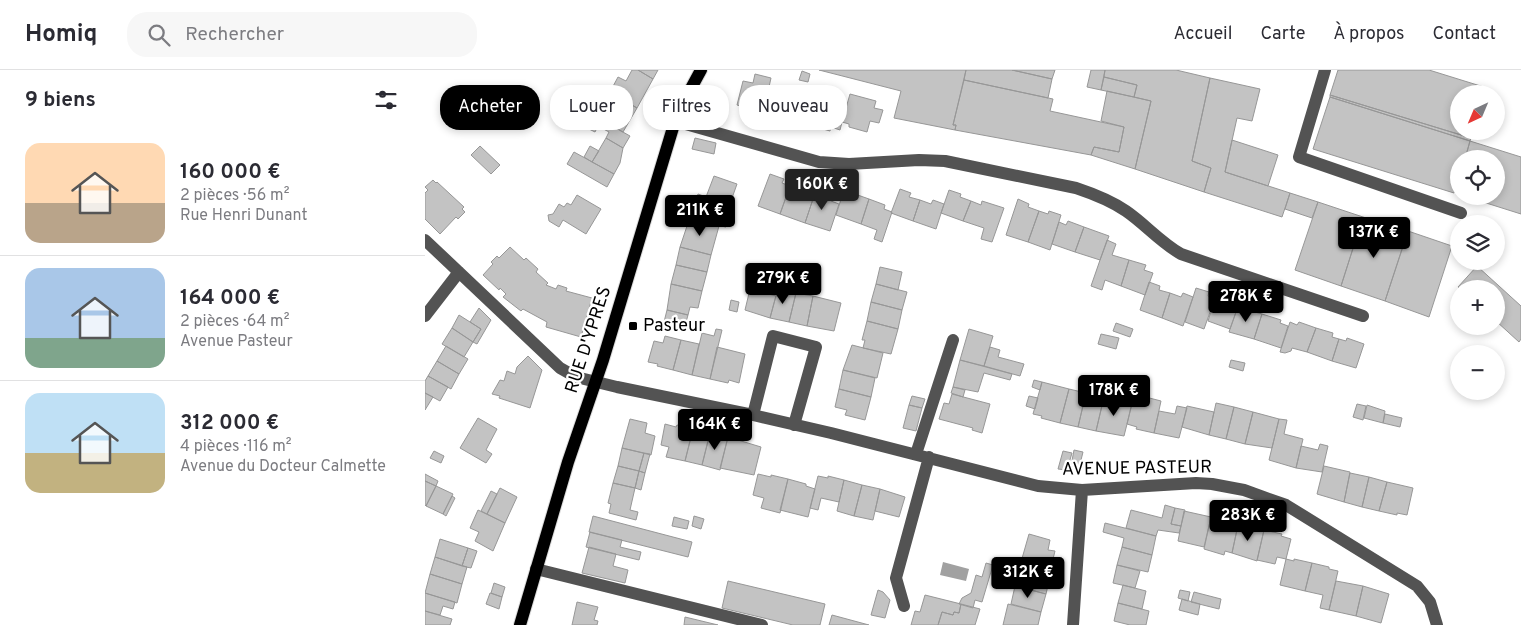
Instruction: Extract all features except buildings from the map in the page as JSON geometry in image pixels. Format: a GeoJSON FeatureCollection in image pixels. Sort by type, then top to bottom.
{"type":"FeatureCollection","features":[{"type":"Feature","properties":{"kind":"main road","name":"RUE D'YPRES"},"geometry":{"type":"LineString","coordinates":[[693,85],[701,70]]}},
{"type":"Feature","properties":{"kind":"main road","name":"RUE D'YPRES"},"geometry":{"type":"LineString","coordinates":[[520,625],[568,462],[608,343],[672,130]]}},
{"type":"Feature","properties":{"kind":"street"},"geometry":{"type":"LineString","coordinates":[[1325,70],[1299,158],[1461,213]]}},
{"type":"Feature","properties":{"kind":"street"},"geometry":{"type":"LineString","coordinates":[[707,130],[819,162],[849,164],[933,160],[955,162],[1076,188],[1090,192],[1115,204],[1165,244],[1181,254],[1363,316]]}},
{"type":"Feature","properties":{"kind":"street","name":"AVENUE PASTEUR"},"geometry":{"type":"LineString","coordinates":[[425,240],[561,368],[576,377],[753,415],[929,457],[1038,486],[1082,490],[1196,483],[1244,490],[1274,500],[1298,512],[1417,586],[1429,602],[1437,625]]}},
{"type":"Feature","properties":{"kind":"street"},"geometry":{"type":"LineString","coordinates":[[425,316],[459,272]]}},
{"type":"Feature","properties":{"kind":"street"},"geometry":{"type":"LineString","coordinates":[[753,415],[773,336],[816,347],[794,425]]}},
{"type":"Feature","properties":{"kind":"street"},"geometry":{"type":"LineString","coordinates":[[916,454],[953,340]]}},
{"type":"Feature","properties":{"kind":"street"},"geometry":{"type":"LineString","coordinates":[[905,606],[896,578],[929,457]]}},
{"type":"Feature","properties":{"kind":"street"},"geometry":{"type":"LineString","coordinates":[[1073,625],[1082,490]]}},
{"type":"Feature","properties":{"kind":"street"},"geometry":{"type":"LineString","coordinates":[[536,569],[763,625]]}},
{"type":"Feature","properties":{"kind":"shaded area"},"geometry":{"type":"Polygon","coordinates":[[[943,562],[969,569],[966,581],[940,575],[943,562]]]}},
{"type":"Feature","properties":{"kind":"place","name":"Pasteur"},"geometry":{"type":"Point","coordinates":[633,326]}}]}
